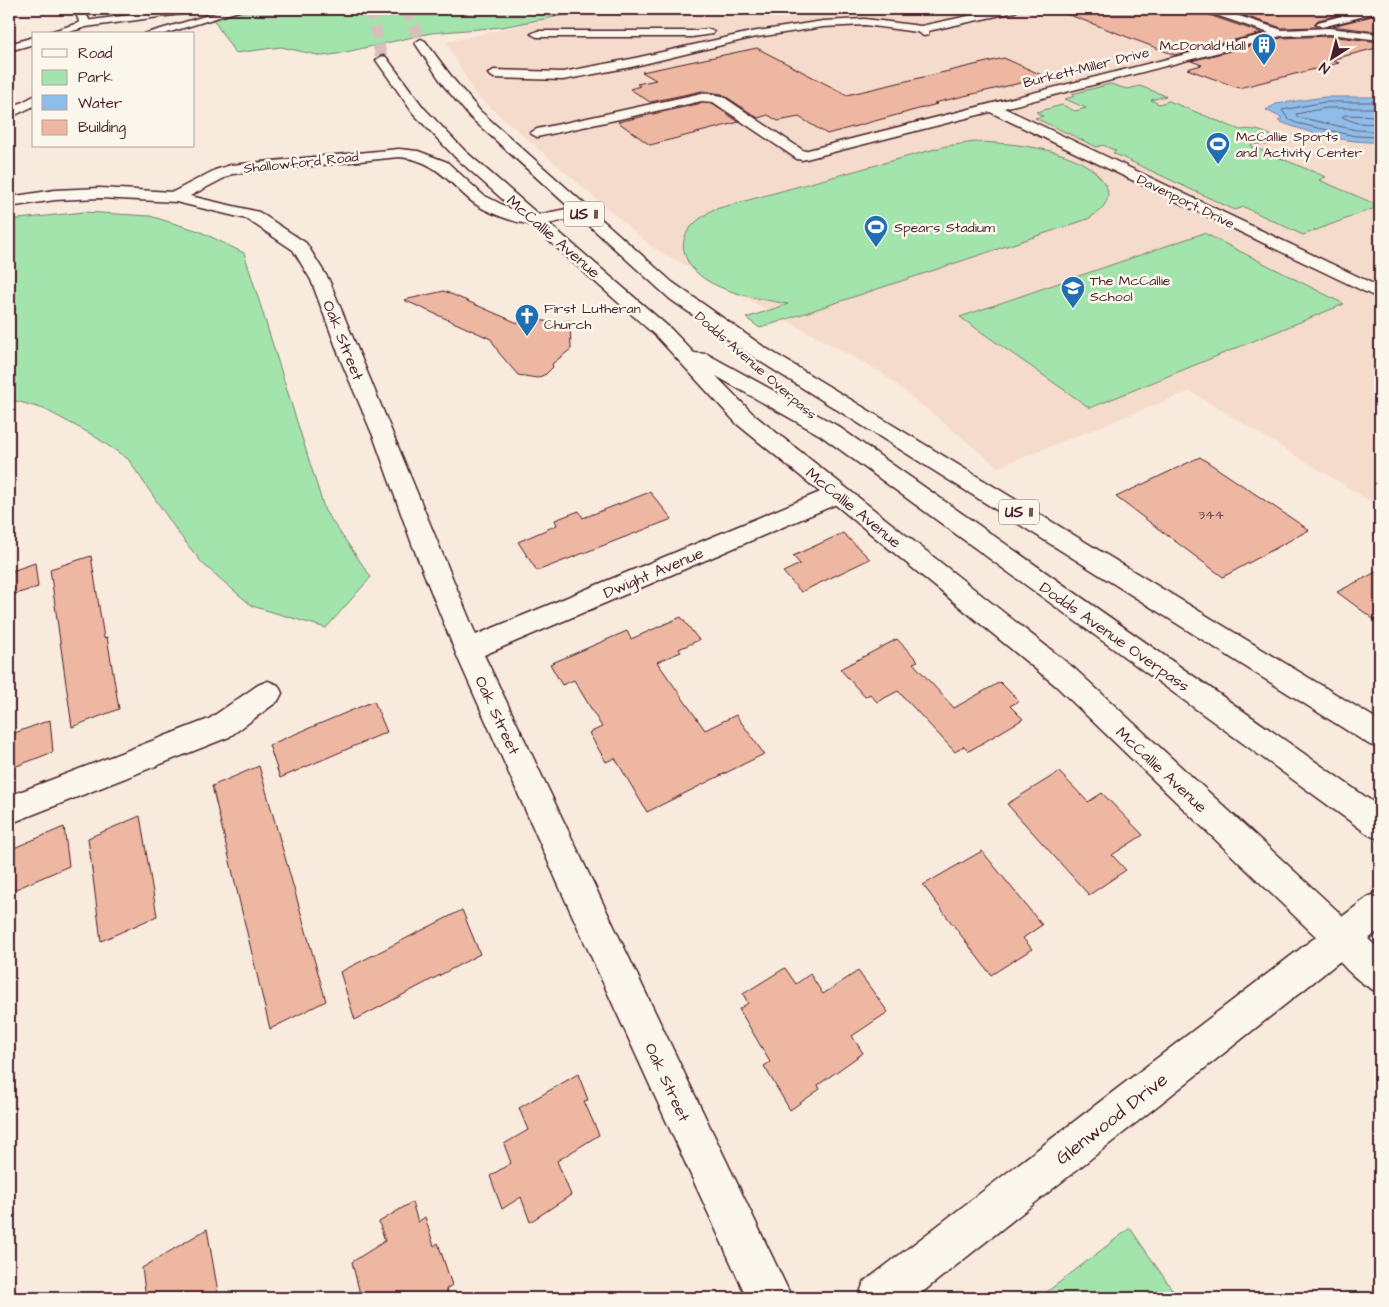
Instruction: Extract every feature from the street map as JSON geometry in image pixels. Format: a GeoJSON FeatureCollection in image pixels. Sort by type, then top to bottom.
{"type":"FeatureCollection","features":[{"type":"Feature","properties":{"kind":"street"},"geometry":{"type":"LineString","coordinates":[[79,9],[85,24]]}},
{"type":"Feature","properties":{"kind":"street"},"geometry":{"type":"LineString","coordinates":[[56,32],[85,24],[196,9]]}},
{"type":"Feature","properties":{"kind":"street"},"geometry":{"type":"LineString","coordinates":[[157,32],[240,9]]}},
{"type":"Feature","properties":{"kind":"street"},"geometry":{"type":"LineString","coordinates":[[537,34],[692,34],[865,22],[923,31],[1015,9]]}},
{"type":"Feature","properties":{"kind":"street"},"geometry":{"type":"LineString","coordinates":[[1208,9],[1281,33]]}},
{"type":"Feature","properties":{"kind":"street"},"geometry":{"type":"LineString","coordinates":[[1310,31],[1318,25],[1380,9]]}},
{"type":"Feature","properties":{"kind":"street"},"geometry":{"type":"LineString","coordinates":[[494,74],[563,76],[631,63],[748,30],[768,20]]}},
{"type":"Feature","properties":{"kind":"street","name":"Burkett-Miller Drive"},"geometry":{"type":"LineString","coordinates":[[537,133],[702,97],[717,99],[802,156],[1281,33],[1310,31],[1380,38]]}},
{"type":"Feature","properties":{"kind":"street"},"geometry":{"type":"LineString","coordinates":[[9,48],[32,41]]}},
{"type":"Feature","properties":{"kind":"street","name":"US 11"},"geometry":{"type":"LineString","coordinates":[[421,43],[448,83],[475,114],[662,283],[735,336],[809,384],[1380,736]]}},
{"type":"Feature","properties":{"kind":"street","name":"McCallie Avenue"},"geometry":{"type":"LineString","coordinates":[[382,60],[418,110],[460,154],[664,333],[745,418],[1065,677],[1380,975]]}},
{"type":"Feature","properties":{"kind":"street"},"geometry":{"type":"LineString","coordinates":[[9,114],[32,101]]}},
{"type":"Feature","properties":{"kind":"street","name":"Davenport Drive"},"geometry":{"type":"LineString","coordinates":[[991,107],[1380,294]]}},
{"type":"Feature","properties":{"kind":"street"},"geometry":{"type":"LineString","coordinates":[[460,154],[507,143]]}},
{"type":"Feature","properties":{"kind":"street","name":"Shallowford Road"},"geometry":{"type":"LineString","coordinates":[[176,197],[220,173],[231,170],[399,153],[413,154],[442,165],[477,198],[508,214],[537,220],[581,211]]}},
{"type":"Feature","properties":{"kind":"street"},"geometry":{"type":"LineString","coordinates":[[9,202],[55,195],[100,194],[176,197]]}},
{"type":"Feature","properties":{"kind":"street","name":"Oak Street"},"geometry":{"type":"LineString","coordinates":[[176,197],[253,215],[300,247],[320,280],[352,363],[385,438],[424,544],[469,650],[575,884],[770,1298]]}},
{"type":"Feature","properties":{"kind":"street","name":"Dodds Avenue Overpass"},"geometry":{"type":"LineString","coordinates":[[662,283],[740,349],[790,396],[850,447]]}},
{"type":"Feature","properties":{"kind":"street","name":"Dodds Avenue Overpass"},"geometry":{"type":"LineString","coordinates":[[664,333],[708,364],[804,415],[1380,825]]}},
{"type":"Feature","properties":{"kind":"street","name":"Dwight Avenue"},"geometry":{"type":"LineString","coordinates":[[469,650],[838,494]]}},
{"type":"Feature","properties":{"kind":"street"},"geometry":{"type":"LineString","coordinates":[[9,810],[218,728],[268,692]]}},
{"type":"Feature","properties":{"kind":"street","name":"Glenwood Drive"},"geometry":{"type":"LineString","coordinates":[[880,1298],[1380,909]]}},
{"type":"Feature","properties":{"kind":"shaded area","name":"The McCallie School"},"geometry":{"type":"Polygon","coordinates":[[[623,9],[688,9],[710,12],[736,9],[1380,9],[1380,507],[1190,391],[998,467],[881,372],[652,247],[475,94],[446,42],[558,17],[623,9]]]}},
{"type":"Feature","properties":{"kind":"green space"},"geometry":{"type":"Polygon","coordinates":[[[251,9],[597,9],[502,27],[431,33],[322,56],[281,47],[235,53],[213,19],[251,9]]]}},
{"type":"Feature","properties":{"kind":"green space","name":"McCallie Sports and Activity Center"},"geometry":{"type":"Polygon","coordinates":[[[1110,84],[1127,89],[1140,86],[1166,96],[1151,100],[1159,104],[1169,101],[1240,130],[1263,132],[1275,138],[1275,142],[1268,145],[1252,144],[1251,146],[1326,177],[1319,180],[1380,206],[1303,235],[1244,207],[1235,210],[1113,153],[1116,151],[1103,145],[1097,147],[1035,118],[1043,116],[1036,112],[1062,105],[1075,111],[1086,108],[1065,99],[1075,96],[1072,94],[1110,84]]]}},
{"type":"Feature","properties":{"kind":"green space"},"geometry":{"type":"Polygon","coordinates":[[[975,142],[1028,146],[1047,150],[1083,163],[1096,173],[1106,186],[1108,197],[1106,202],[1100,210],[1088,219],[760,328],[746,318],[788,304],[759,299],[727,290],[699,275],[689,264],[683,248],[686,235],[698,220],[712,210],[946,146],[975,142]]]}},
{"type":"Feature","properties":{"kind":"green space"},"geometry":{"type":"Polygon","coordinates":[[[84,212],[150,216],[199,231],[244,253],[325,511],[371,577],[326,628],[252,606],[203,564],[179,534],[128,459],[91,434],[44,409],[9,399],[9,220],[84,212]]]}},
{"type":"Feature","properties":{"kind":"green space"},"geometry":{"type":"Polygon","coordinates":[[[1204,233],[1344,304],[1090,408],[960,317],[1204,233]]]}},
{"type":"Feature","properties":{"kind":"green space"},"geometry":{"type":"Polygon","coordinates":[[[1130,1228],[1178,1298],[1039,1298],[1130,1228]]]}},
{"type":"Feature","properties":{"kind":"water"},"geometry":{"type":"Polygon","coordinates":[[[1325,97],[1380,97],[1380,142],[1354,141],[1315,133],[1278,121],[1282,118],[1266,110],[1276,104],[1325,97]]]}},
{"type":"Feature","properties":{"kind":"building"},"geometry":{"type":"Polygon","coordinates":[[[1059,9],[1201,9],[1203,13],[1262,33],[1175,55],[1059,11],[1059,9]]]}},
{"type":"Feature","properties":{"kind":"building"},"geometry":{"type":"Polygon","coordinates":[[[1223,9],[1362,9],[1318,20],[1314,24],[1317,27],[1282,28],[1223,9]]]}},
{"type":"Feature","properties":{"kind":"building"},"geometry":{"type":"Polygon","coordinates":[[[1380,14],[1380,32],[1332,26],[1380,14]]]}},
{"type":"Feature","properties":{"kind":"building","name":"McDonald Hall"},"geometry":{"type":"Polygon","coordinates":[[[1329,36],[1380,42],[1380,47],[1330,60],[1339,63],[1239,88],[1187,69],[1202,65],[1191,61],[1281,38],[1329,36]]]}},
{"type":"Feature","properties":{"kind":"building"},"geometry":{"type":"Polygon","coordinates":[[[757,48],[847,95],[1004,58],[1046,77],[934,103],[937,104],[827,134],[799,117],[778,121],[768,115],[758,118],[722,94],[702,91],[650,102],[630,89],[640,86],[637,84],[656,80],[642,72],[757,48]]]}},
{"type":"Feature","properties":{"kind":"building"},"geometry":{"type":"Polygon","coordinates":[[[702,103],[712,104],[739,122],[650,145],[618,122],[702,103]]]}},
{"type":"Feature","properties":{"kind":"building","name":"First Lutheran Church"},"geometry":{"type":"Polygon","coordinates":[[[444,291],[520,324],[539,320],[555,323],[570,320],[571,349],[552,364],[553,367],[546,374],[537,378],[518,375],[499,353],[491,339],[404,300],[444,291]]]}},
{"type":"Feature","properties":{"kind":"building"},"geometry":{"type":"Polygon","coordinates":[[[1200,457],[1309,530],[1223,577],[1116,497],[1200,457]]]}},
{"type":"Feature","properties":{"kind":"building"},"geometry":{"type":"Polygon","coordinates":[[[650,492],[672,519],[537,571],[518,542],[557,525],[555,520],[579,511],[583,518],[650,492]]]}},
{"type":"Feature","properties":{"kind":"building"},"geometry":{"type":"Polygon","coordinates":[[[843,533],[870,559],[801,592],[783,572],[800,564],[793,556],[843,533]]]}},
{"type":"Feature","properties":{"kind":"building"},"geometry":{"type":"Polygon","coordinates":[[[91,556],[104,638],[107,637],[119,709],[72,727],[50,569],[91,556]]]}},
{"type":"Feature","properties":{"kind":"building"},"geometry":{"type":"Polygon","coordinates":[[[35,563],[38,587],[9,596],[9,572],[35,563]]]}},
{"type":"Feature","properties":{"kind":"building"},"geometry":{"type":"Polygon","coordinates":[[[1380,570],[1380,624],[1337,592],[1380,570]]]}},
{"type":"Feature","properties":{"kind":"building"},"geometry":{"type":"Polygon","coordinates":[[[681,617],[699,640],[679,649],[681,652],[657,662],[705,730],[736,715],[764,754],[647,812],[615,758],[606,762],[589,733],[602,727],[574,680],[562,685],[550,664],[627,631],[631,639],[681,617]]]}},
{"type":"Feature","properties":{"kind":"building"},"geometry":{"type":"Polygon","coordinates":[[[897,639],[918,661],[913,663],[954,708],[1000,682],[1019,701],[1010,706],[1023,719],[969,751],[964,746],[955,752],[898,691],[877,702],[870,694],[865,697],[840,669],[897,639]]]}},
{"type":"Feature","properties":{"kind":"building"},"geometry":{"type":"Polygon","coordinates":[[[374,701],[387,732],[280,778],[269,745],[374,701]]]}},
{"type":"Feature","properties":{"kind":"building"},"geometry":{"type":"Polygon","coordinates":[[[50,720],[53,752],[9,769],[9,735],[50,720]]]}},
{"type":"Feature","properties":{"kind":"building"},"geometry":{"type":"Polygon","coordinates":[[[259,766],[326,1001],[270,1029],[212,786],[259,766]]]}},
{"type":"Feature","properties":{"kind":"building"},"geometry":{"type":"Polygon","coordinates":[[[1059,772],[1088,802],[1102,793],[1143,835],[1112,855],[1126,870],[1089,895],[1007,804],[1059,772]]]}},
{"type":"Feature","properties":{"kind":"building"},"geometry":{"type":"Polygon","coordinates":[[[140,816],[157,916],[101,941],[88,838],[140,816]]]}},
{"type":"Feature","properties":{"kind":"building"},"geometry":{"type":"Polygon","coordinates":[[[64,827],[69,866],[9,892],[9,850],[64,827]]]}},
{"type":"Feature","properties":{"kind":"building"},"geometry":{"type":"Polygon","coordinates":[[[982,851],[1042,925],[1023,938],[1032,949],[991,975],[923,885],[982,851]]]}},
{"type":"Feature","properties":{"kind":"building"},"geometry":{"type":"Polygon","coordinates":[[[462,910],[480,954],[355,1020],[340,972],[462,910]]]}},
{"type":"Feature","properties":{"kind":"building"},"geometry":{"type":"Polygon","coordinates":[[[785,968],[796,984],[810,974],[823,994],[858,971],[888,1012],[852,1036],[863,1053],[818,1085],[820,1089],[790,1110],[764,1066],[770,1062],[739,1009],[748,1003],[743,994],[785,968]]]}},
{"type":"Feature","properties":{"kind":"building"},"geometry":{"type":"Polygon","coordinates":[[[578,1074],[588,1100],[584,1101],[599,1135],[557,1161],[571,1195],[530,1222],[521,1197],[502,1209],[490,1176],[511,1163],[504,1144],[528,1130],[519,1108],[578,1074]]]}},
{"type":"Feature","properties":{"kind":"building"},"geometry":{"type":"Polygon","coordinates":[[[412,1202],[418,1222],[425,1217],[434,1246],[438,1243],[452,1285],[446,1289],[449,1298],[361,1298],[352,1262],[385,1241],[379,1222],[412,1202]]]}},
{"type":"Feature","properties":{"kind":"building"},"geometry":{"type":"Polygon","coordinates":[[[207,1229],[219,1298],[146,1298],[142,1268],[207,1229]]]}},
{"type":"Feature","properties":{"kind":"tunnel"},"geometry":{"type":"LineString","coordinates":[[371,9],[382,60]]}},
{"type":"Feature","properties":{"kind":"tunnel"},"geometry":{"type":"LineString","coordinates":[[406,9],[421,43]]}},
{"type":"Feature","properties":{"kind":"place","name":"McDonald Hall"},"geometry":{"type":"Point","coordinates":[1264,66]}},
{"type":"Feature","properties":{"kind":"place","name":"McCallie Sports and Activity Center"},"geometry":{"type":"Point","coordinates":[1218,165]}},
{"type":"Feature","properties":{"kind":"place","name":"Spears Stadium"},"geometry":{"type":"Point","coordinates":[876,248]}},
{"type":"Feature","properties":{"kind":"place","name":"The McCallie School"},"geometry":{"type":"Point","coordinates":[1073,309]}},
{"type":"Feature","properties":{"kind":"place","name":"First Lutheran Church"},"geometry":{"type":"Point","coordinates":[527,337]}}]}
